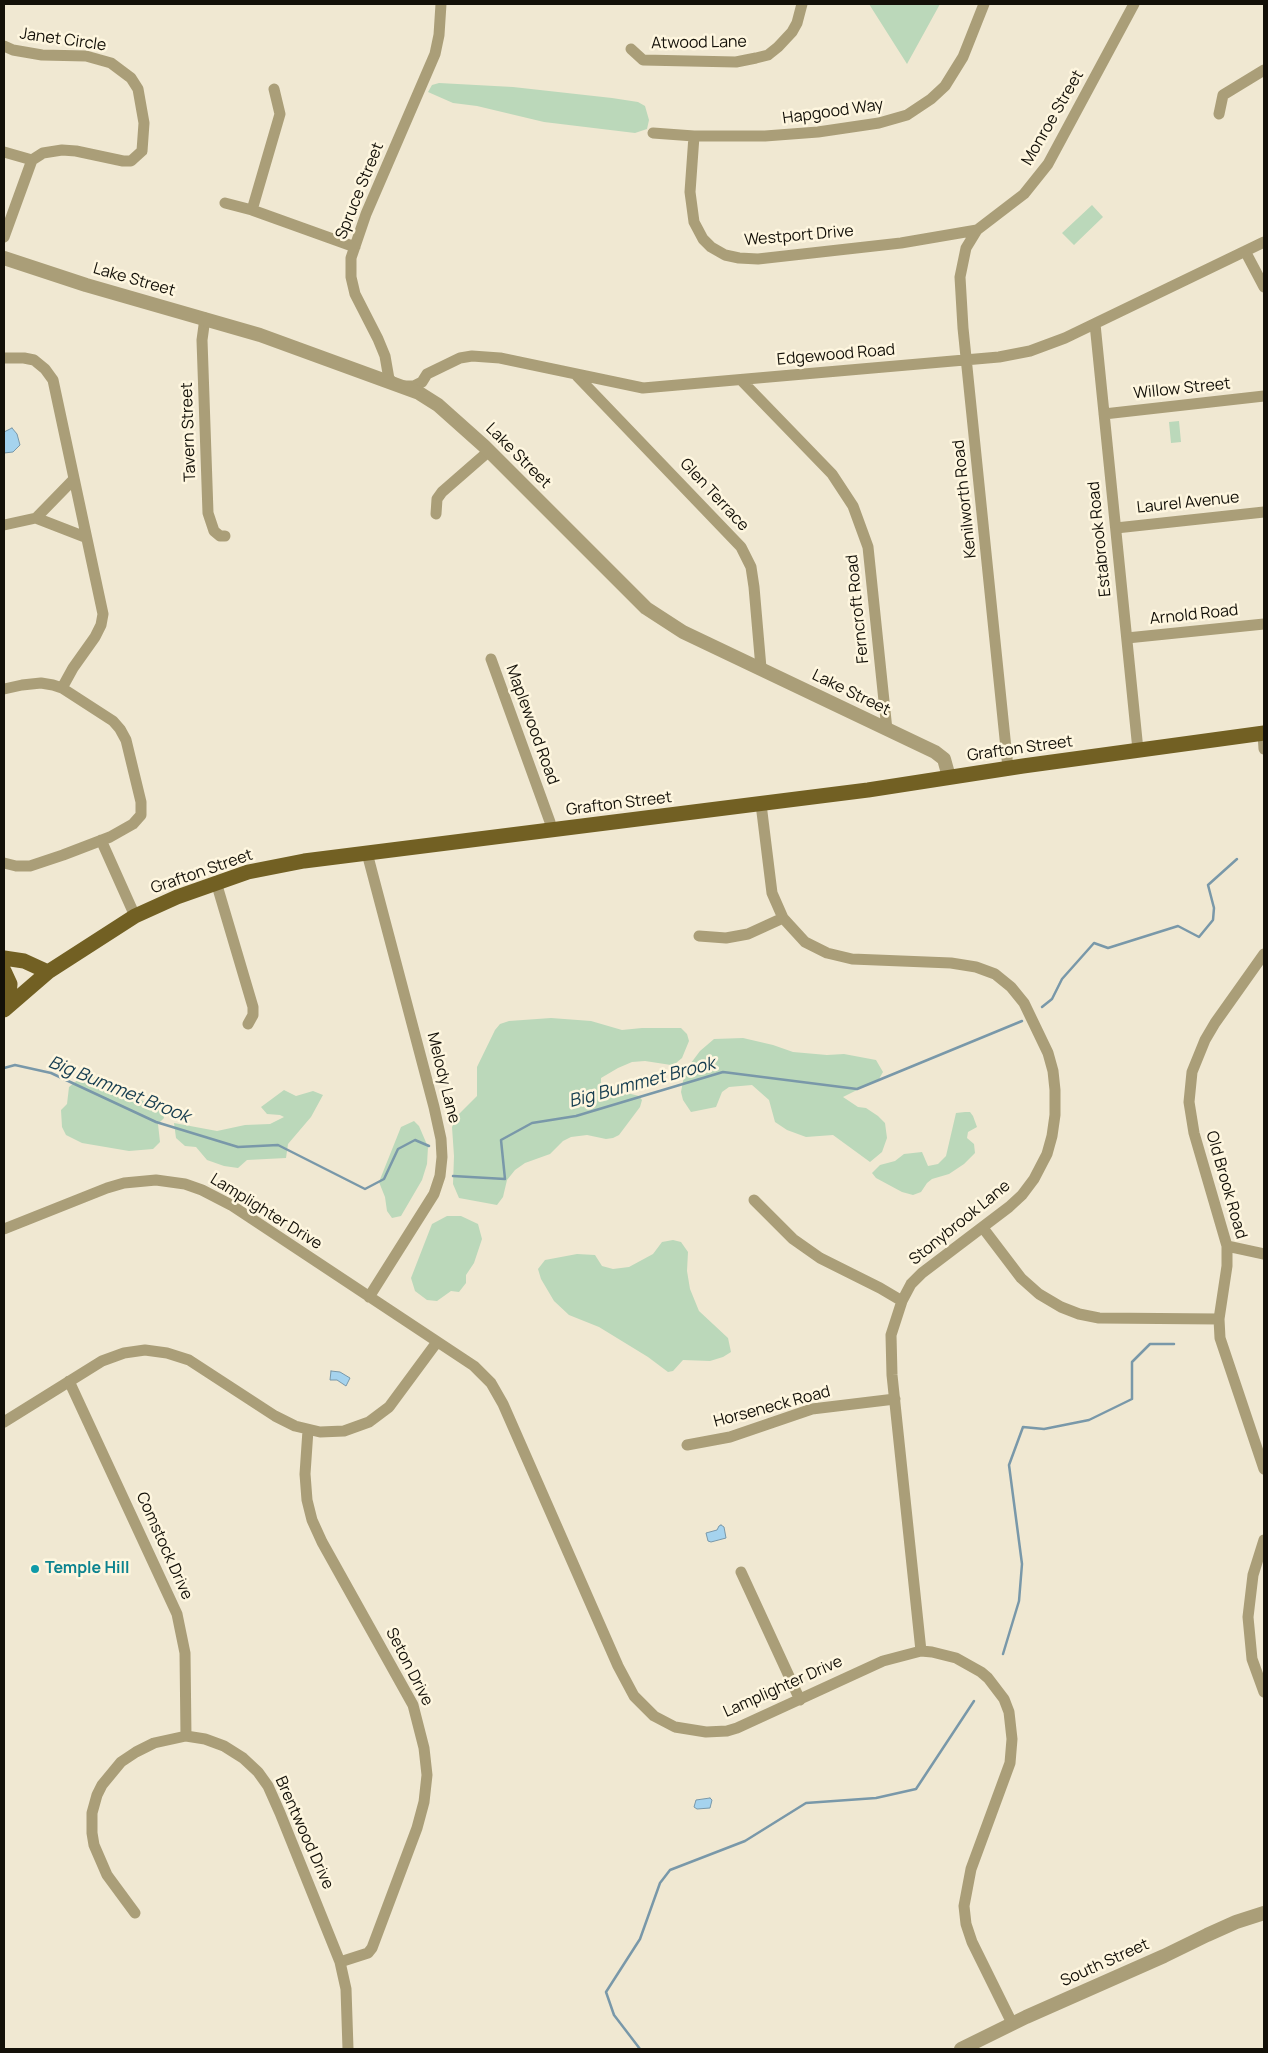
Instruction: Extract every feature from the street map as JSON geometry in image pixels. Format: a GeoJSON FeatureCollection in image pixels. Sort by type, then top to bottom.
{"type":"FeatureCollection","features":[{"type":"Feature","properties":{"kind":"main road","name":"Grafton Street"},"geometry":{"type":"LineString","coordinates":[[6,1008],[48,972],[82,948],[135,916],[216,882],[248,872],[367,853],[868,790],[1008,768],[1264,734]]}},
{"type":"Feature","properties":{"kind":"main road"},"geometry":{"type":"LineString","coordinates":[[4,958],[24,961],[48,972]]}},
{"type":"Feature","properties":{"kind":"main road"},"geometry":{"type":"LineString","coordinates":[[4,971],[10,984],[6,1008]]}},
{"type":"Feature","properties":{"kind":"street","name":"Spruce Street"},"geometry":{"type":"LineString","coordinates":[[398,386],[389,379],[385,356],[355,294],[350,268],[354,248],[366,214],[435,54],[439,35],[441,4]]}},
{"type":"Feature","properties":{"kind":"street","name":"Atwood Lane"},"geometry":{"type":"LineString","coordinates":[[631,49],[642,60],[736,62],[768,55],[792,32],[797,23],[802,4]]}},
{"type":"Feature","properties":{"kind":"street","name":"Hapgood Way"},"geometry":{"type":"LineString","coordinates":[[653,134],[765,136],[818,132],[890,121],[907,115],[931,99],[945,86],[963,57],[984,4]]}},
{"type":"Feature","properties":{"kind":"street","name":"Monroe Street"},"geometry":{"type":"LineString","coordinates":[[977,230],[1024,194],[1048,164],[1134,4]]}},
{"type":"Feature","properties":{"kind":"street","name":"Janet Circle"},"geometry":{"type":"LineString","coordinates":[[4,46],[13,50],[42,56],[86,56],[112,63],[131,78],[141,100],[144,122],[143,146],[140,154],[134,159],[122,161],[76,151],[62,150],[43,154],[32,160]]}},
{"type":"Feature","properties":{"kind":"street"},"geometry":{"type":"LineString","coordinates":[[1219,114],[1223,95],[1264,70]]}},
{"type":"Feature","properties":{"kind":"street"},"geometry":{"type":"LineString","coordinates":[[252,210],[280,114],[274,89]]}},
{"type":"Feature","properties":{"kind":"street","name":"Westport Drive"},"geometry":{"type":"LineString","coordinates":[[694,136],[690,192],[694,222],[703,239],[711,247],[725,255],[758,259],[901,243],[977,230]]}},
{"type":"Feature","properties":{"kind":"street"},"geometry":{"type":"LineString","coordinates":[[4,152],[32,160],[4,237]]}},
{"type":"Feature","properties":{"kind":"street"},"geometry":{"type":"LineString","coordinates":[[225,203],[252,210],[354,248]]}},
{"type":"Feature","properties":{"kind":"street","name":"Kenilworth Road"},"geometry":{"type":"LineString","coordinates":[[977,230],[966,248],[960,277],[961,302],[1008,768]]}},
{"type":"Feature","properties":{"kind":"street","name":"Edgewood Road"},"geometry":{"type":"LineString","coordinates":[[398,386],[414,386],[422,382],[428,374],[468,356],[483,355],[577,376],[643,388],[968,360],[1030,351],[1095,324],[1264,242]]}},
{"type":"Feature","properties":{"kind":"street"},"geometry":{"type":"LineString","coordinates":[[1245,251],[1264,287]]}},
{"type":"Feature","properties":{"kind":"street","name":"Lake Street"},"geometry":{"type":"LineString","coordinates":[[4,258],[86,285],[272,339],[419,393],[438,405],[489,452],[646,608],[683,632],[939,754],[946,764],[949,777]]}},
{"type":"Feature","properties":{"kind":"street","name":"Tavern Street"},"geometry":{"type":"LineString","coordinates":[[205,318],[202,340],[208,513],[214,531],[220,536],[225,536]]}},
{"type":"Feature","properties":{"kind":"street","name":"Estabrook Road"},"geometry":{"type":"LineString","coordinates":[[1095,324],[1138,750]]}},
{"type":"Feature","properties":{"kind":"street"},"geometry":{"type":"LineString","coordinates":[[4,358],[31,359],[43,366],[52,377],[58,398],[85,537],[100,599],[103,618],[95,637],[73,668],[62,688]]}},
{"type":"Feature","properties":{"kind":"street","name":"Glen Terrace"},"geometry":{"type":"LineString","coordinates":[[577,376],[741,547],[751,567],[761,668]]}},
{"type":"Feature","properties":{"kind":"street","name":"Ferncroft Road"},"geometry":{"type":"LineString","coordinates":[[741,380],[832,474],[853,506],[868,547],[887,730]]}},
{"type":"Feature","properties":{"kind":"street","name":"Willow Street"},"geometry":{"type":"LineString","coordinates":[[1104,414],[1264,396]]}},
{"type":"Feature","properties":{"kind":"street"},"geometry":{"type":"LineString","coordinates":[[436,514],[437,499],[442,492],[489,452]]}},
{"type":"Feature","properties":{"kind":"street"},"geometry":{"type":"LineString","coordinates":[[4,525],[36,518],[74,479]]}},
{"type":"Feature","properties":{"kind":"street","name":"Laurel Avenue"},"geometry":{"type":"LineString","coordinates":[[1116,528],[1220,515],[1264,512]]}},
{"type":"Feature","properties":{"kind":"street"},"geometry":{"type":"LineString","coordinates":[[36,518],[85,537]]}},
{"type":"Feature","properties":{"kind":"street","name":"Arnold Road"},"geometry":{"type":"LineString","coordinates":[[1127,638],[1264,624]]}},
{"type":"Feature","properties":{"kind":"street","name":"Maplewood Road"},"geometry":{"type":"LineString","coordinates":[[491,659],[544,804],[550,822],[550,831]]}},
{"type":"Feature","properties":{"kind":"street"},"geometry":{"type":"LineString","coordinates":[[4,689],[42,683],[53,685],[62,688],[116,724],[124,736],[142,805],[141,815],[128,827],[102,840],[30,866],[16,866],[4,863]]}},
{"type":"Feature","properties":{"kind":"street"},"geometry":{"type":"LineString","coordinates":[[1264,734],[1264,749]]}},
{"type":"Feature","properties":{"kind":"street","name":"Stonybrook Lane"},"geometry":{"type":"LineString","coordinates":[[761,804],[770,881],[776,904],[783,918],[805,942],[827,953],[852,959],[947,963],[976,967],[995,974],[1011,986],[1024,1003],[1045,1046],[1053,1071],[1056,1090],[1052,1136],[1047,1154],[1028,1187],[1011,1205],[983,1228],[922,1273],[912,1284],[902,1301],[891,1335],[895,1400],[921,1651]]}},
{"type":"Feature","properties":{"kind":"street"},"geometry":{"type":"LineString","coordinates":[[102,840],[135,916]]}},
{"type":"Feature","properties":{"kind":"street","name":"Melody Lane"},"geometry":{"type":"LineString","coordinates":[[367,853],[438,1122],[442,1157],[440,1176],[434,1194],[369,1298]]}},
{"type":"Feature","properties":{"kind":"street"},"geometry":{"type":"LineString","coordinates":[[216,882],[253,1007],[248,1024]]}},
{"type":"Feature","properties":{"kind":"street"},"geometry":{"type":"LineString","coordinates":[[700,936],[726,938],[748,934],[783,918]]}},
{"type":"Feature","properties":{"kind":"street","name":"Old Brook Road"},"geometry":{"type":"LineString","coordinates":[[1264,954],[1208,1033],[1197,1056],[1190,1088],[1190,1112],[1194,1133],[1227,1246],[1227,1274],[1219,1318],[1219,1329],[1223,1348],[1264,1469]]}},
{"type":"Feature","properties":{"kind":"street","name":"Lamplighter Drive"},"geometry":{"type":"LineString","coordinates":[[4,1229],[107,1188],[141,1180],[171,1181],[202,1190],[224,1201],[474,1366],[491,1383],[503,1404],[618,1666],[634,1696],[654,1716],[675,1727],[706,1732],[727,1731],[737,1728],[883,1661],[921,1651],[956,1658],[981,1672],[999,1692],[1009,1712],[1012,1739],[1010,1763],[971,1869],[964,1906],[966,1924],[972,1942],[1012,2023]]}},
{"type":"Feature","properties":{"kind":"street"},"geometry":{"type":"LineString","coordinates":[[754,1200],[781,1229],[807,1248],[902,1301]]}},
{"type":"Feature","properties":{"kind":"street"},"geometry":{"type":"LineString","coordinates":[[983,1228],[1021,1278],[1039,1294],[1061,1307],[1099,1318],[1219,1318]]}},
{"type":"Feature","properties":{"kind":"street"},"geometry":{"type":"LineString","coordinates":[[1227,1246],[1264,1254]]}},
{"type":"Feature","properties":{"kind":"street"},"geometry":{"type":"LineString","coordinates":[[4,1422],[102,1361],[118,1354],[145,1350],[167,1353],[197,1364],[275,1416],[308,1430],[320,1432],[344,1431],[369,1422],[389,1407],[437,1342]]}},
{"type":"Feature","properties":{"kind":"street","name":"Comstock Drive"},"geometry":{"type":"LineString","coordinates":[[69,1381],[177,1614],[185,1653],[186,1736]]}},
{"type":"Feature","properties":{"kind":"street","name":"Horseneck Road"},"geometry":{"type":"LineString","coordinates":[[687,1445],[730,1437],[812,1410],[895,1400]]}},
{"type":"Feature","properties":{"kind":"street","name":"Seton Drive"},"geometry":{"type":"LineString","coordinates":[[308,1430],[305,1474],[307,1500],[312,1520],[322,1542],[413,1705],[423,1740],[426,1775],[424,1802],[417,1828],[372,1948],[368,1953],[340,1962]]}},
{"type":"Feature","properties":{"kind":"street"},"geometry":{"type":"LineString","coordinates":[[1263,1687],[1250,1648],[1248,1617],[1253,1575],[1264,1540]]}},
{"type":"Feature","properties":{"kind":"street"},"geometry":{"type":"LineString","coordinates":[[741,1572],[800,1700]]}},
{"type":"Feature","properties":{"kind":"street","name":"Brentwood Drive"},"geometry":{"type":"LineString","coordinates":[[135,1913],[107,1875],[97,1856],[92,1834],[94,1805],[107,1778],[128,1756],[154,1743],[186,1736],[205,1739],[224,1746],[243,1758],[258,1772],[268,1786],[280,1813],[340,1962],[346,1989],[348,2049]]}},
{"type":"Feature","properties":{"kind":"street","name":"South Street"},"geometry":{"type":"LineString","coordinates":[[961,2049],[1012,2023],[1236,1922],[1264,1913]]}},
{"type":"Feature","properties":{"kind":"green space"},"geometry":{"type":"Polygon","coordinates":[[[869,4],[940,4],[907,64],[869,4]]]}},
{"type":"Feature","properties":{"kind":"green space"},"geometry":{"type":"Polygon","coordinates":[[[439,83],[513,87],[638,102],[645,106],[649,120],[647,129],[635,133],[544,122],[477,106],[453,103],[428,92],[432,85],[439,83]]]}},
{"type":"Feature","properties":{"kind":"green space"},"geometry":{"type":"Polygon","coordinates":[[[1092,205],[1103,217],[1074,245],[1062,233],[1092,205]]]}},
{"type":"Feature","properties":{"kind":"green space"},"geometry":{"type":"Polygon","coordinates":[[[1179,421],[1181,442],[1171,443],[1169,422],[1179,421]]]}},
{"type":"Feature","properties":{"kind":"green space"},"geometry":{"type":"Polygon","coordinates":[[[551,1018],[591,1021],[622,1030],[681,1028],[687,1034],[689,1041],[682,1058],[676,1063],[671,1065],[645,1061],[632,1062],[601,1078],[603,1088],[639,1096],[642,1100],[640,1107],[619,1135],[606,1139],[587,1135],[571,1137],[563,1141],[550,1154],[525,1163],[515,1170],[507,1180],[503,1197],[497,1205],[459,1198],[453,1184],[452,1127],[457,1116],[477,1096],[477,1067],[495,1030],[500,1024],[509,1021],[551,1018]]]}},
{"type":"Feature","properties":{"kind":"green space"},"geometry":{"type":"Polygon","coordinates":[[[743,1038],[793,1052],[827,1055],[844,1054],[876,1060],[883,1072],[879,1079],[843,1097],[858,1107],[866,1108],[885,1123],[887,1138],[882,1152],[870,1162],[833,1135],[806,1137],[787,1130],[775,1122],[769,1100],[752,1085],[729,1087],[722,1092],[716,1107],[691,1112],[683,1100],[681,1092],[685,1071],[700,1051],[714,1039],[743,1038]]]}},
{"type":"Feature","properties":{"kind":"green space"},"geometry":{"type":"Polygon","coordinates":[[[87,1072],[101,1081],[162,1110],[164,1118],[158,1124],[160,1142],[153,1149],[129,1151],[82,1143],[66,1135],[62,1127],[61,1110],[67,1104],[69,1087],[87,1072]]]}},
{"type":"Feature","properties":{"kind":"green space"},"geometry":{"type":"Polygon","coordinates":[[[284,1090],[296,1096],[313,1091],[323,1095],[311,1117],[288,1144],[286,1158],[247,1160],[238,1168],[224,1166],[207,1160],[196,1147],[185,1146],[176,1138],[174,1123],[217,1131],[245,1125],[270,1124],[284,1117],[267,1114],[261,1107],[284,1090]]]}},
{"type":"Feature","properties":{"kind":"green space"},"geometry":{"type":"Polygon","coordinates":[[[970,1112],[977,1127],[968,1132],[967,1138],[974,1144],[975,1153],[964,1164],[949,1174],[932,1179],[921,1192],[913,1195],[902,1192],[876,1178],[872,1173],[880,1165],[895,1161],[904,1154],[922,1152],[928,1166],[938,1164],[946,1156],[956,1113],[970,1112]]]}},
{"type":"Feature","properties":{"kind":"green space"},"geometry":{"type":"Polygon","coordinates":[[[414,1121],[419,1126],[428,1147],[427,1164],[422,1180],[401,1216],[392,1218],[387,1211],[385,1197],[379,1182],[401,1127],[414,1121]]]}},
{"type":"Feature","properties":{"kind":"green space"},"geometry":{"type":"Polygon","coordinates":[[[447,1216],[461,1216],[478,1224],[482,1239],[474,1263],[466,1275],[466,1283],[459,1292],[451,1291],[437,1301],[427,1300],[415,1291],[411,1278],[432,1224],[447,1216]]]}},
{"type":"Feature","properties":{"kind":"green space"},"geometry":{"type":"Polygon","coordinates":[[[673,1240],[681,1242],[688,1252],[687,1271],[690,1289],[699,1311],[728,1338],[731,1352],[710,1361],[683,1360],[673,1371],[668,1372],[648,1357],[599,1327],[569,1315],[554,1301],[541,1279],[538,1269],[545,1260],[577,1254],[595,1255],[602,1266],[613,1269],[629,1267],[653,1254],[662,1242],[673,1240]]]}},
{"type":"Feature","properties":{"kind":"water"},"geometry":{"type":"Polygon","coordinates":[[[12,428],[17,434],[20,445],[13,452],[4,453],[4,432],[12,428]]]}},
{"type":"Feature","properties":{"kind":"water"},"geometry":{"type":"Polygon","coordinates":[[[331,1371],[340,1372],[350,1378],[346,1386],[337,1380],[330,1380],[331,1371]]]}},
{"type":"Feature","properties":{"kind":"water"},"geometry":{"type":"Polygon","coordinates":[[[721,1525],[724,1527],[726,1538],[708,1541],[706,1533],[717,1530],[721,1525]]]}},
{"type":"Feature","properties":{"kind":"water"},"geometry":{"type":"Polygon","coordinates":[[[710,1798],[712,1800],[710,1808],[697,1809],[694,1807],[696,1800],[710,1798]]]}},
{"type":"Feature","properties":{"kind":"waterway","name":"Big Bummet Brook"},"geometry":{"type":"LineString","coordinates":[[1042,1007],[1052,999],[1062,979],[1094,943],[1108,948],[1178,926],[1199,937],[1213,920],[1214,908],[1208,885],[1237,859]]}},
{"type":"Feature","properties":{"kind":"waterway","name":"Big Bummet Brook"},"geometry":{"type":"LineString","coordinates":[[453,1176],[505,1179],[501,1140],[532,1123],[576,1116],[723,1072],[857,1089],[1022,1021]]}},
{"type":"Feature","properties":{"kind":"waterway","name":"Big Bummet Brook"},"geometry":{"type":"LineString","coordinates":[[4,1068],[15,1065],[51,1073],[156,1122],[238,1147],[278,1145],[365,1189],[384,1179],[398,1149],[415,1140],[429,1146]]}},
{"type":"Feature","properties":{"kind":"waterway"},"geometry":{"type":"LineString","coordinates":[[1003,1654],[1019,1601],[1022,1564],[1009,1465],[1023,1427],[1044,1429],[1089,1420],[1132,1399],[1132,1362],[1150,1344],[1174,1344]]}},
{"type":"Feature","properties":{"kind":"waterway"},"geometry":{"type":"LineString","coordinates":[[640,2049],[614,2015],[606,1992],[640,1939],[660,1883],[670,1870],[745,1841],[806,1803],[876,1798],[916,1789],[974,1701]]}},
{"type":"Feature","properties":{"kind":"place","name":"Temple Hill"},"geometry":{"type":"Point","coordinates":[35,1569]}}]}
